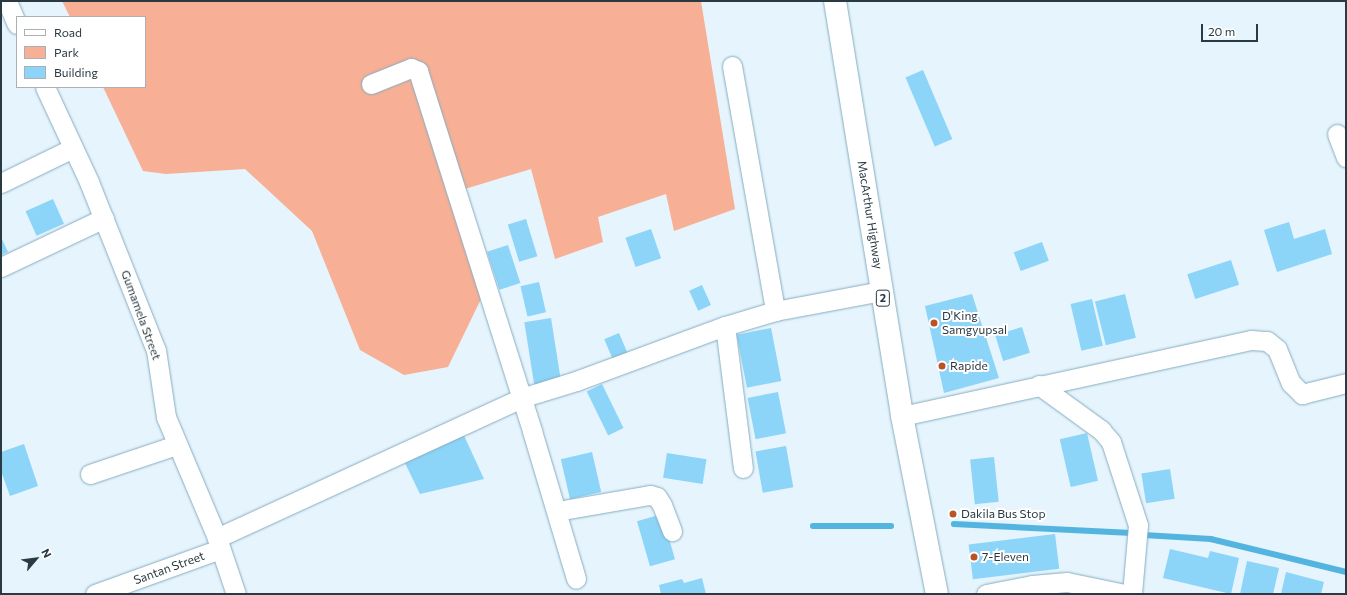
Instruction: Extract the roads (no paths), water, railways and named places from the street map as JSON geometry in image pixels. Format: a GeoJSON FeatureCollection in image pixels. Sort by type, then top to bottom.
{"type":"FeatureCollection","features":[{"type":"Feature","properties":{"kind":"highway","name":"MacArthur Highway"},"geometry":{"type":"LineString","coordinates":[[835,1],[902,416],[937,594]]}},
{"type":"Feature","properties":{"kind":"street"},"geometry":{"type":"LineString","coordinates":[[7,1],[16,22]]}},
{"type":"Feature","properties":{"kind":"street"},"geometry":{"type":"LineString","coordinates":[[732,66],[775,311]]}},
{"type":"Feature","properties":{"kind":"street"},"geometry":{"type":"LineString","coordinates":[[371,84],[411,68],[418,71],[557,511],[576,579]]}},
{"type":"Feature","properties":{"kind":"street","name":"Gumamela Street"},"geometry":{"type":"LineString","coordinates":[[45,88],[104,218],[156,350],[166,417],[176,445],[218,544],[236,594]]}},
{"type":"Feature","properties":{"kind":"street"},"geometry":{"type":"LineString","coordinates":[[1337,134],[1346,157]]}},
{"type":"Feature","properties":{"kind":"street"},"geometry":{"type":"LineString","coordinates":[[1,183],[73,148]]}},
{"type":"Feature","properties":{"kind":"street"},"geometry":{"type":"LineString","coordinates":[[1,267],[104,218]]}},
{"type":"Feature","properties":{"kind":"street","name":"Santan Street"},"geometry":{"type":"LineString","coordinates":[[95,594],[218,544],[521,398],[576,382],[725,326],[775,311],[882,291]]}},
{"type":"Feature","properties":{"kind":"street"},"geometry":{"type":"LineString","coordinates":[[725,326],[743,468]]}},
{"type":"Feature","properties":{"kind":"street"},"geometry":{"type":"LineString","coordinates":[[902,416],[1250,340],[1267,341],[1277,349],[1291,383],[1302,394],[1346,383]]}},
{"type":"Feature","properties":{"kind":"street"},"geometry":{"type":"LineString","coordinates":[[1039,385],[1101,430],[1112,442],[1138,526],[1132,594]]}},
{"type":"Feature","properties":{"kind":"street"},"geometry":{"type":"LineString","coordinates":[[90,474],[176,445]]}},
{"type":"Feature","properties":{"kind":"street"},"geometry":{"type":"LineString","coordinates":[[557,511],[650,495],[657,497],[662,505],[672,531]]}},
{"type":"Feature","properties":{"kind":"street"},"geometry":{"type":"LineString","coordinates":[[986,594],[1032,585],[1067,582],[1125,594]]}},
{"type":"Feature","properties":{"kind":"waterway"},"geometry":{"type":"LineString","coordinates":[[954,524],[1132,533]]}},
{"type":"Feature","properties":{"kind":"waterway"},"geometry":{"type":"LineString","coordinates":[[813,526],[891,526]]}},
{"type":"Feature","properties":{"kind":"waterway"},"geometry":{"type":"LineString","coordinates":[[1144,535],[1211,539],[1346,572]]}},
{"type":"Feature","properties":{"kind":"place","name":"D'King Samgyupsal"},"geometry":{"type":"Point","coordinates":[934,323]}},
{"type":"Feature","properties":{"kind":"place","name":"Rapide"},"geometry":{"type":"Point","coordinates":[942,366]}},
{"type":"Feature","properties":{"kind":"place","name":"Dakila Bus Stop"},"geometry":{"type":"Point","coordinates":[953,514]}},
{"type":"Feature","properties":{"kind":"place","name":"7-Eleven"},"geometry":{"type":"Point","coordinates":[974,557]}}]}
